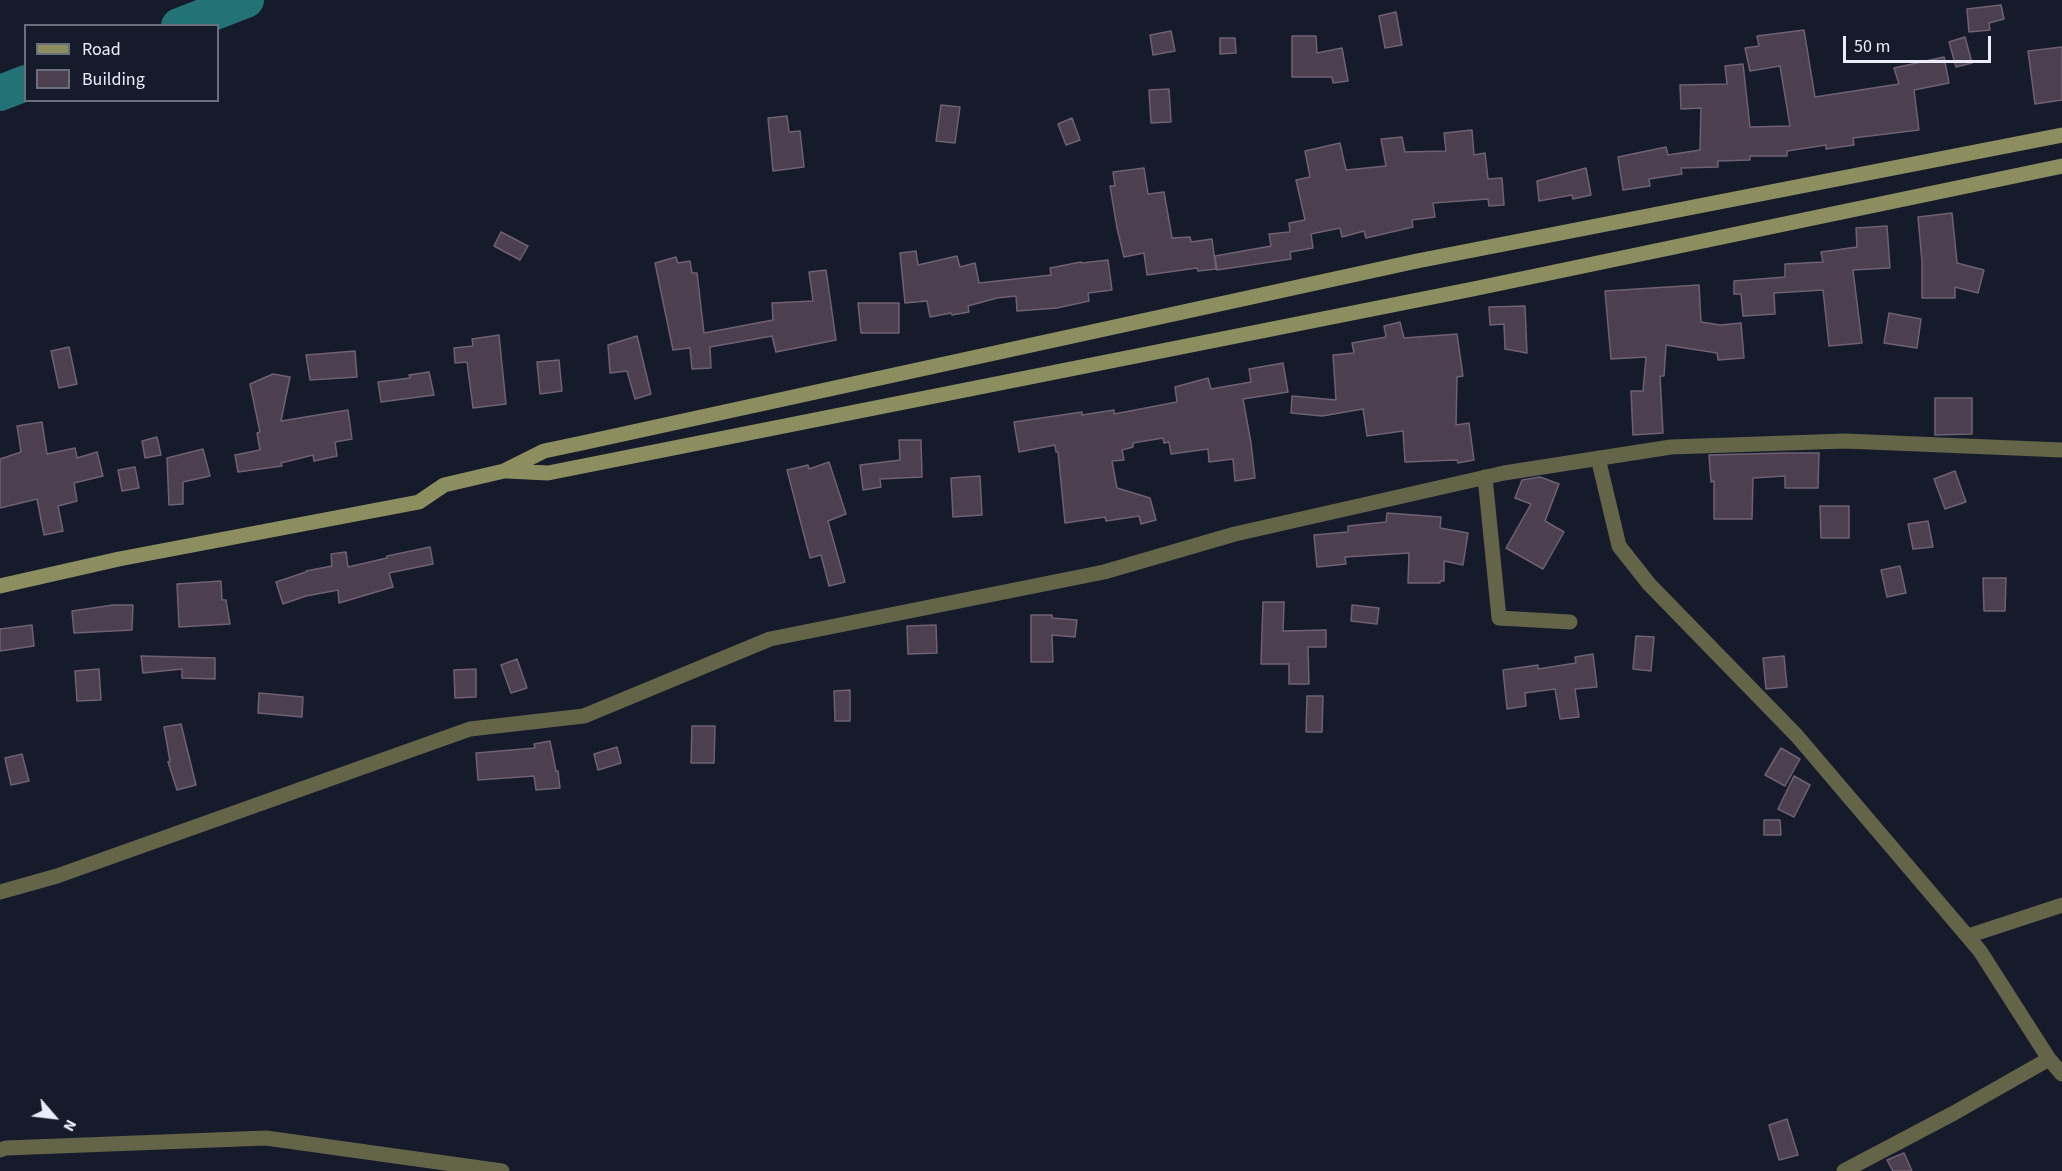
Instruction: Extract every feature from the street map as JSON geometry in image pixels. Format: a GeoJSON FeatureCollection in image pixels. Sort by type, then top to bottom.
{"type":"FeatureCollection","features":[{"type":"Feature","properties":{"kind":"main road"},"geometry":{"type":"LineString","coordinates":[[0,586],[119,559],[419,502],[444,485],[504,471],[544,451],[1417,261],[2062,135]]}},
{"type":"Feature","properties":{"kind":"main road"},"geometry":{"type":"LineString","coordinates":[[504,471],[548,473],[1473,289],[2062,166]]}},
{"type":"Feature","properties":{"kind":"street"},"geometry":{"type":"LineString","coordinates":[[0,892],[80,868],[470,729],[584,716],[770,639],[1104,572],[1235,534],[1485,477],[1671,447],[1845,441],[2062,450]]}},
{"type":"Feature","properties":{"kind":"street"},"geometry":{"type":"LineString","coordinates":[[1598,458],[1619,546],[1649,584],[1797,736],[1968,936],[2049,1059],[2062,1074]]}},
{"type":"Feature","properties":{"kind":"street"},"geometry":{"type":"LineString","coordinates":[[1485,477],[1499,618],[1570,622]]}},
{"type":"Feature","properties":{"kind":"street"},"geometry":{"type":"LineString","coordinates":[[1968,936],[2062,905]]}},
{"type":"Feature","properties":{"kind":"street"},"geometry":{"type":"LineString","coordinates":[[1844,1171],[1954,1113],[2049,1059]]}},
{"type":"Feature","properties":{"kind":"street"},"geometry":{"type":"LineString","coordinates":[[0,1150],[266,1138],[502,1171]]}},
{"type":"Feature","properties":{"kind":"building"},"geometry":{"type":"Polygon","coordinates":[[[2001,5],[2004,19],[1989,23],[1990,30],[1969,32],[1967,9],[2001,5]]]}},
{"type":"Feature","properties":{"kind":"building"},"geometry":{"type":"Polygon","coordinates":[[[1396,12],[1402,45],[1385,48],[1379,16],[1396,12]]]}},
{"type":"Feature","properties":{"kind":"building"},"geometry":{"type":"Polygon","coordinates":[[[1804,30],[1815,97],[1899,84],[1894,68],[1944,57],[1949,83],[1914,90],[1919,130],[1853,138],[1854,145],[1826,149],[1826,145],[1787,151],[1787,156],[1750,156],[1750,160],[1718,161],[1718,167],[1681,168],[1682,174],[1649,179],[1650,186],[1623,190],[1618,157],[1666,147],[1668,155],[1700,150],[1701,108],[1681,109],[1680,85],[1727,84],[1725,66],[1743,64],[1750,127],[1790,126],[1780,66],[1750,71],[1745,48],[1759,46],[1757,36],[1804,30]]]}},
{"type":"Feature","properties":{"kind":"building"},"geometry":{"type":"Polygon","coordinates":[[[1171,31],[1175,51],[1153,55],[1150,35],[1171,31]]]}},
{"type":"Feature","properties":{"kind":"building"},"geometry":{"type":"Polygon","coordinates":[[[1292,36],[1316,36],[1317,53],[1342,48],[1348,81],[1333,83],[1332,77],[1292,77],[1292,36]]]}},
{"type":"Feature","properties":{"kind":"building"},"geometry":{"type":"Polygon","coordinates":[[[1965,37],[1972,63],[1956,67],[1949,42],[1965,37]]]}},
{"type":"Feature","properties":{"kind":"building"},"geometry":{"type":"Polygon","coordinates":[[[1220,38],[1235,38],[1236,53],[1220,54],[1220,38]]]}},
{"type":"Feature","properties":{"kind":"building"},"geometry":{"type":"Polygon","coordinates":[[[2062,47],[2062,100],[2035,104],[2028,51],[2062,47]]]}},
{"type":"Feature","properties":{"kind":"building"},"geometry":{"type":"Polygon","coordinates":[[[1169,89],[1171,122],[1151,123],[1149,90],[1169,89]]]}},
{"type":"Feature","properties":{"kind":"building"},"geometry":{"type":"Polygon","coordinates":[[[941,105],[960,107],[955,143],[936,141],[941,105]]]}},
{"type":"Feature","properties":{"kind":"building"},"geometry":{"type":"Polygon","coordinates":[[[787,116],[789,132],[800,131],[804,167],[773,171],[768,118],[787,116]]]}},
{"type":"Feature","properties":{"kind":"building"},"geometry":{"type":"Polygon","coordinates":[[[1072,118],[1080,140],[1066,145],[1058,124],[1072,118]]]}},
{"type":"Feature","properties":{"kind":"building"},"geometry":{"type":"Polygon","coordinates":[[[1472,130],[1474,155],[1485,153],[1488,179],[1502,178],[1504,205],[1489,206],[1488,199],[1433,203],[1435,217],[1412,220],[1413,227],[1366,238],[1364,231],[1342,237],[1340,228],[1311,234],[1313,248],[1290,252],[1291,259],[1217,270],[1215,256],[1271,246],[1269,234],[1290,232],[1289,223],[1305,220],[1296,180],[1310,177],[1305,151],[1340,143],[1346,170],[1386,166],[1381,139],[1402,137],[1405,152],[1446,151],[1444,133],[1472,130]]]}},
{"type":"Feature","properties":{"kind":"building"},"geometry":{"type":"Polygon","coordinates":[[[1144,168],[1148,194],[1164,192],[1172,238],[1190,237],[1191,242],[1212,239],[1216,269],[1198,271],[1197,268],[1147,275],[1144,253],[1124,257],[1110,186],[1115,186],[1113,172],[1144,168]]]}},
{"type":"Feature","properties":{"kind":"building"},"geometry":{"type":"Polygon","coordinates":[[[1586,168],[1591,195],[1573,199],[1572,195],[1539,201],[1537,181],[1586,168]]]}},
{"type":"Feature","properties":{"kind":"building"},"geometry":{"type":"Polygon","coordinates":[[[1952,213],[1957,263],[1984,270],[1978,293],[1955,287],[1955,298],[1922,298],[1918,217],[1952,213]]]}},
{"type":"Feature","properties":{"kind":"building"},"geometry":{"type":"Polygon","coordinates":[[[1887,226],[1890,268],[1853,270],[1862,343],[1829,346],[1823,290],[1774,293],[1775,314],[1743,316],[1741,294],[1734,294],[1734,281],[1785,277],[1785,264],[1823,262],[1821,252],[1857,247],[1856,228],[1887,226]]]}},
{"type":"Feature","properties":{"kind":"building"},"geometry":{"type":"Polygon","coordinates":[[[501,232],[528,246],[520,260],[494,246],[501,232]]]}},
{"type":"Feature","properties":{"kind":"building"},"geometry":{"type":"Polygon","coordinates":[[[916,251],[918,265],[957,256],[960,267],[975,263],[979,283],[1051,275],[1050,268],[1108,260],[1112,290],[1088,293],[1089,301],[1057,308],[1017,311],[1016,296],[997,298],[968,306],[969,312],[930,317],[927,301],[905,303],[900,253],[916,251]]]}},
{"type":"Feature","properties":{"kind":"building"},"geometry":{"type":"Polygon","coordinates":[[[676,257],[678,263],[690,261],[692,273],[697,273],[704,333],[773,320],[772,303],[813,301],[809,272],[826,270],[836,340],[776,352],[772,336],[710,347],[711,368],[692,369],[690,348],[673,350],[655,263],[676,257]]]}},
{"type":"Feature","properties":{"kind":"building"},"geometry":{"type":"Polygon","coordinates":[[[1699,285],[1701,322],[1720,325],[1741,323],[1744,358],[1718,360],[1717,353],[1666,345],[1664,376],[1660,376],[1663,433],[1633,435],[1631,391],[1643,391],[1646,357],[1611,359],[1605,291],[1699,285]]]}},
{"type":"Feature","properties":{"kind":"building"},"geometry":{"type":"Polygon","coordinates":[[[858,303],[899,303],[899,333],[861,333],[858,303]]]}},
{"type":"Feature","properties":{"kind":"building"},"geometry":{"type":"Polygon","coordinates":[[[1525,306],[1527,353],[1505,349],[1504,324],[1490,325],[1489,307],[1525,306]]]}},
{"type":"Feature","properties":{"kind":"building"},"geometry":{"type":"Polygon","coordinates":[[[1889,313],[1921,319],[1917,348],[1884,343],[1889,313]]]}},
{"type":"Feature","properties":{"kind":"building"},"geometry":{"type":"Polygon","coordinates":[[[1400,322],[1404,338],[1457,334],[1463,376],[1457,377],[1456,425],[1469,423],[1474,460],[1458,463],[1457,460],[1405,462],[1403,431],[1367,436],[1363,409],[1322,416],[1291,413],[1292,396],[1336,400],[1333,355],[1354,353],[1352,343],[1386,337],[1384,326],[1400,322]]]}},
{"type":"Feature","properties":{"kind":"building"},"geometry":{"type":"Polygon","coordinates":[[[499,335],[506,404],[473,408],[467,362],[455,363],[454,348],[473,346],[472,339],[499,335]]]}},
{"type":"Feature","properties":{"kind":"building"},"geometry":{"type":"Polygon","coordinates":[[[637,336],[651,394],[635,399],[627,371],[610,373],[608,345],[637,336]]]}},
{"type":"Feature","properties":{"kind":"building"},"geometry":{"type":"Polygon","coordinates":[[[69,347],[77,384],[59,388],[51,351],[69,347]]]}},
{"type":"Feature","properties":{"kind":"building"},"geometry":{"type":"Polygon","coordinates":[[[355,351],[357,377],[310,380],[306,355],[355,351]]]}},
{"type":"Feature","properties":{"kind":"building"},"geometry":{"type":"Polygon","coordinates":[[[559,360],[562,391],[540,394],[537,362],[559,360]]]}},
{"type":"Feature","properties":{"kind":"building"},"geometry":{"type":"Polygon","coordinates":[[[1283,363],[1288,392],[1243,399],[1255,478],[1235,481],[1233,459],[1209,462],[1208,449],[1171,454],[1169,442],[1164,443],[1163,438],[1133,443],[1133,447],[1122,450],[1124,460],[1112,461],[1117,488],[1150,498],[1156,520],[1141,524],[1139,516],[1106,521],[1105,517],[1065,523],[1058,452],[1056,452],[1055,445],[1019,452],[1014,422],[1082,412],[1082,415],[1114,410],[1114,414],[1177,402],[1175,387],[1208,378],[1211,389],[1251,382],[1249,369],[1283,363]]]}},
{"type":"Feature","properties":{"kind":"building"},"geometry":{"type":"Polygon","coordinates":[[[429,372],[434,395],[381,402],[378,382],[410,378],[409,375],[429,372]]]}},
{"type":"Feature","properties":{"kind":"building"},"geometry":{"type":"Polygon","coordinates":[[[273,374],[290,377],[281,421],[348,410],[352,439],[335,442],[337,456],[314,461],[313,455],[281,463],[282,466],[238,472],[235,455],[260,450],[257,433],[260,432],[250,384],[273,374]]]}},
{"type":"Feature","properties":{"kind":"building"},"geometry":{"type":"Polygon","coordinates":[[[1935,398],[1972,398],[1972,434],[1935,435],[1935,398]]]}},
{"type":"Feature","properties":{"kind":"building"},"geometry":{"type":"Polygon","coordinates":[[[42,422],[47,454],[75,448],[77,458],[97,452],[103,476],[74,483],[77,501],[58,506],[63,531],[44,535],[37,499],[0,508],[0,459],[21,452],[17,426],[42,422]]]}},
{"type":"Feature","properties":{"kind":"building"},"geometry":{"type":"Polygon","coordinates":[[[157,437],[161,455],[145,458],[142,441],[157,437]]]}},
{"type":"Feature","properties":{"kind":"building"},"geometry":{"type":"Polygon","coordinates":[[[899,440],[921,440],[922,477],[880,479],[881,487],[863,490],[860,465],[900,460],[899,440]]]}},
{"type":"Feature","properties":{"kind":"building"},"geometry":{"type":"Polygon","coordinates":[[[203,449],[210,476],[183,482],[183,504],[169,505],[167,458],[203,449]]]}},
{"type":"Feature","properties":{"kind":"building"},"geometry":{"type":"Polygon","coordinates":[[[1819,453],[1818,488],[1785,488],[1785,476],[1753,478],[1752,519],[1714,519],[1714,481],[1711,482],[1709,455],[1819,453]]]}},
{"type":"Feature","properties":{"kind":"building"},"geometry":{"type":"Polygon","coordinates":[[[829,462],[846,514],[828,521],[845,582],[829,586],[821,555],[810,558],[787,470],[808,465],[809,469],[829,462]]]}},
{"type":"Feature","properties":{"kind":"building"},"geometry":{"type":"Polygon","coordinates":[[[135,467],[139,488],[122,491],[118,470],[135,467]]]}},
{"type":"Feature","properties":{"kind":"building"},"geometry":{"type":"Polygon","coordinates":[[[1955,471],[1966,502],[1945,509],[1934,479],[1955,471]]]}},
{"type":"Feature","properties":{"kind":"building"},"geometry":{"type":"Polygon","coordinates":[[[980,476],[982,515],[953,517],[951,478],[980,476]]]}},
{"type":"Feature","properties":{"kind":"building"},"geometry":{"type":"Polygon","coordinates":[[[1540,477],[1559,484],[1545,521],[1564,532],[1543,569],[1506,548],[1531,504],[1515,498],[1522,480],[1540,477]]]}},
{"type":"Feature","properties":{"kind":"building"},"geometry":{"type":"Polygon","coordinates":[[[1820,506],[1849,506],[1849,538],[1821,538],[1820,506]]]}},
{"type":"Feature","properties":{"kind":"building"},"geometry":{"type":"Polygon","coordinates":[[[1387,513],[1441,517],[1440,528],[1468,533],[1463,565],[1444,561],[1444,581],[1440,583],[1408,583],[1409,553],[1345,557],[1346,564],[1317,567],[1314,535],[1348,532],[1348,526],[1386,522],[1387,513]]]}},
{"type":"Feature","properties":{"kind":"building"},"geometry":{"type":"Polygon","coordinates":[[[1928,521],[1933,547],[1913,549],[1908,524],[1928,521]]]}},
{"type":"Feature","properties":{"kind":"building"},"geometry":{"type":"Polygon","coordinates":[[[430,547],[433,564],[389,573],[393,587],[339,603],[338,590],[306,596],[283,604],[276,582],[306,571],[332,566],[331,554],[346,552],[348,567],[430,547]]]}},
{"type":"Feature","properties":{"kind":"building"},"geometry":{"type":"Polygon","coordinates":[[[1900,566],[1906,593],[1887,597],[1881,570],[1900,566]]]}},
{"type":"Feature","properties":{"kind":"building"},"geometry":{"type":"Polygon","coordinates":[[[1983,578],[2006,578],[2005,611],[1984,611],[1983,578]]]}},
{"type":"Feature","properties":{"kind":"building"},"geometry":{"type":"Polygon","coordinates":[[[221,581],[222,600],[226,600],[230,624],[179,627],[177,584],[221,581]]]}},
{"type":"Feature","properties":{"kind":"building"},"geometry":{"type":"Polygon","coordinates":[[[1263,602],[1284,602],[1283,631],[1326,630],[1326,647],[1308,647],[1309,684],[1289,684],[1289,664],[1261,664],[1263,602]]]}},
{"type":"Feature","properties":{"kind":"building"},"geometry":{"type":"Polygon","coordinates":[[[113,605],[133,605],[132,630],[74,633],[72,611],[113,605]]]}},
{"type":"Feature","properties":{"kind":"building"},"geometry":{"type":"Polygon","coordinates":[[[1352,605],[1379,608],[1377,624],[1351,621],[1352,605]]]}},
{"type":"Feature","properties":{"kind":"building"},"geometry":{"type":"Polygon","coordinates":[[[1031,615],[1052,615],[1052,618],[1077,620],[1075,637],[1052,635],[1053,662],[1031,662],[1031,615]]]}},
{"type":"Feature","properties":{"kind":"building"},"geometry":{"type":"Polygon","coordinates":[[[32,625],[34,646],[0,651],[0,629],[32,625]]]}},
{"type":"Feature","properties":{"kind":"building"},"geometry":{"type":"Polygon","coordinates":[[[936,625],[937,653],[908,654],[907,626],[936,625]]]}},
{"type":"Feature","properties":{"kind":"building"},"geometry":{"type":"Polygon","coordinates":[[[1636,636],[1654,637],[1651,671],[1633,669],[1636,636]]]}},
{"type":"Feature","properties":{"kind":"building"},"geometry":{"type":"Polygon","coordinates":[[[1593,654],[1597,687],[1575,689],[1579,717],[1560,719],[1555,689],[1525,693],[1526,706],[1507,709],[1503,670],[1538,665],[1538,669],[1576,663],[1575,657],[1593,654]]]}},
{"type":"Feature","properties":{"kind":"building"},"geometry":{"type":"Polygon","coordinates":[[[141,656],[215,658],[215,679],[182,678],[182,669],[143,673],[141,656]]]}},
{"type":"Feature","properties":{"kind":"building"},"geometry":{"type":"Polygon","coordinates":[[[1784,656],[1787,687],[1766,689],[1763,658],[1784,656]]]}},
{"type":"Feature","properties":{"kind":"building"},"geometry":{"type":"Polygon","coordinates":[[[517,659],[527,688],[511,693],[501,665],[517,659]]]}},
{"type":"Feature","properties":{"kind":"building"},"geometry":{"type":"Polygon","coordinates":[[[99,669],[101,700],[77,701],[75,671],[99,669]]]}},
{"type":"Feature","properties":{"kind":"building"},"geometry":{"type":"Polygon","coordinates":[[[476,669],[476,697],[455,698],[454,670],[476,669]]]}},
{"type":"Feature","properties":{"kind":"building"},"geometry":{"type":"Polygon","coordinates":[[[850,690],[850,721],[835,721],[834,691],[850,690]]]}},
{"type":"Feature","properties":{"kind":"building"},"geometry":{"type":"Polygon","coordinates":[[[259,693],[303,697],[302,717],[258,713],[259,693]]]}},
{"type":"Feature","properties":{"kind":"building"},"geometry":{"type":"Polygon","coordinates":[[[1307,696],[1323,696],[1322,732],[1306,732],[1307,696]]]}},
{"type":"Feature","properties":{"kind":"building"},"geometry":{"type":"Polygon","coordinates":[[[181,724],[196,785],[177,790],[168,762],[170,761],[164,727],[181,724]]]}},
{"type":"Feature","properties":{"kind":"building"},"geometry":{"type":"Polygon","coordinates":[[[692,726],[715,726],[714,763],[691,763],[692,726]]]}},
{"type":"Feature","properties":{"kind":"building"},"geometry":{"type":"Polygon","coordinates":[[[550,741],[560,788],[536,790],[534,776],[478,780],[476,753],[535,748],[534,744],[550,741]]]}},
{"type":"Feature","properties":{"kind":"building"},"geometry":{"type":"Polygon","coordinates":[[[617,747],[621,763],[598,770],[594,754],[617,747]]]}},
{"type":"Feature","properties":{"kind":"building"},"geometry":{"type":"Polygon","coordinates":[[[1781,748],[1800,759],[1785,786],[1765,775],[1781,748]]]}},
{"type":"Feature","properties":{"kind":"building"},"geometry":{"type":"Polygon","coordinates":[[[22,754],[29,781],[11,785],[5,758],[22,754]]]}},
{"type":"Feature","properties":{"kind":"building"},"geometry":{"type":"Polygon","coordinates":[[[1794,776],[1810,785],[1794,817],[1778,809],[1794,776]]]}},
{"type":"Feature","properties":{"kind":"building"},"geometry":{"type":"Polygon","coordinates":[[[1764,820],[1780,820],[1781,835],[1764,835],[1764,820]]]}},
{"type":"Feature","properties":{"kind":"building"},"geometry":{"type":"Polygon","coordinates":[[[1787,1119],[1798,1155],[1779,1160],[1769,1125],[1787,1119]]]}},
{"type":"Feature","properties":{"kind":"building"},"geometry":{"type":"Polygon","coordinates":[[[1904,1153],[1912,1171],[1893,1171],[1887,1160],[1904,1153]]]}},
{"type":"Feature","properties":{"kind":"waterway"},"geometry":{"type":"LineString","coordinates":[[184,24],[246,0]]}},
{"type":"Feature","properties":{"kind":"waterway"},"geometry":{"type":"LineString","coordinates":[[0,93],[24,84]]}}]}
